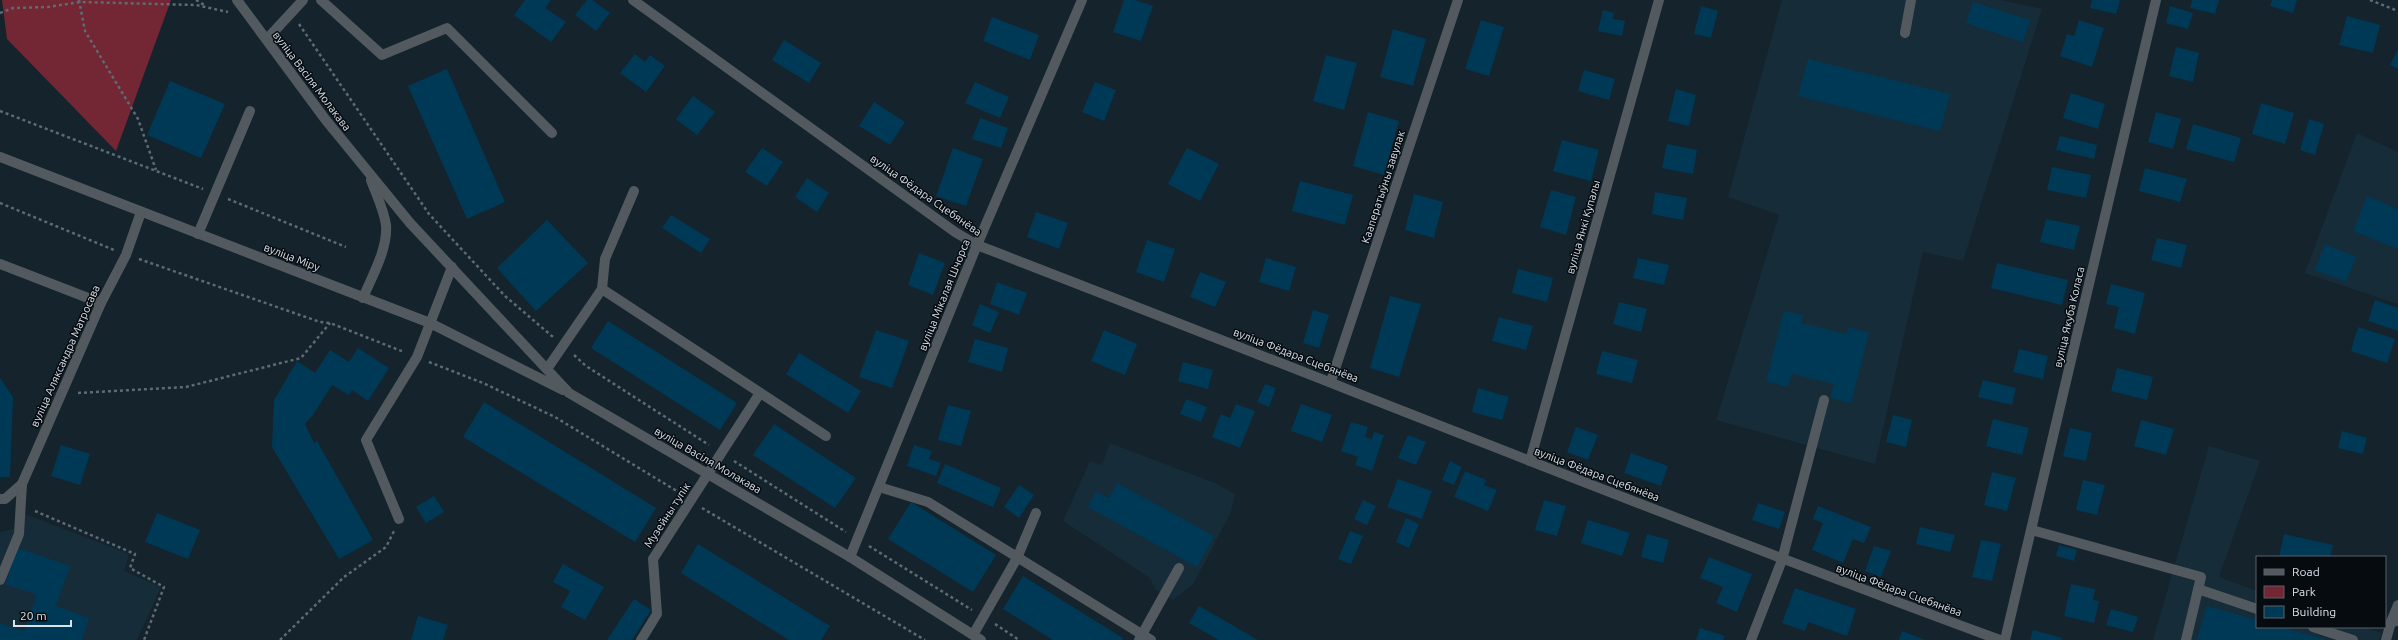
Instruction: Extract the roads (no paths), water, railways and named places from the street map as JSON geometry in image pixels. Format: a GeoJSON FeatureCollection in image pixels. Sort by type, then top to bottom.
{"type":"FeatureCollection","features":[{"type":"Feature","properties":{"kind":"street","name":"вуліца Васіля Молакава"},"geometry":{"type":"LineString","coordinates":[[237,0],[370,175],[452,267],[569,393],[850,557],[977,638]]}},
{"type":"Feature","properties":{"kind":"street"},"geometry":{"type":"LineString","coordinates":[[267,39],[303,0]]}},
{"type":"Feature","properties":{"kind":"street"},"geometry":{"type":"LineString","coordinates":[[321,0],[382,54],[447,28],[552,133]]}},
{"type":"Feature","properties":{"kind":"street","name":"вуліца Фёдара Сцебянёва"},"geometry":{"type":"LineString","coordinates":[[633,0],[645,4],[955,232],[977,245],[1331,381],[1782,560],[2000,640]]}},
{"type":"Feature","properties":{"kind":"street","name":"вуліца Мікалая Шчорса"},"geometry":{"type":"LineString","coordinates":[[850,557],[977,245],[1082,0]]}},
{"type":"Feature","properties":{"kind":"street","name":"Кааператыўны завулак"},"geometry":{"type":"LineString","coordinates":[[1331,381],[1458,0]]}},
{"type":"Feature","properties":{"kind":"street","name":"вуліца Янкі Купалы"},"geometry":{"type":"LineString","coordinates":[[1530,461],[1659,0]]}},
{"type":"Feature","properties":{"kind":"street"},"geometry":{"type":"LineString","coordinates":[[1905,33],[1911,0]]}},
{"type":"Feature","properties":{"kind":"street","name":"вуліца Якуба Коласа"},"geometry":{"type":"LineString","coordinates":[[2005,640],[2156,0]]}},
{"type":"Feature","properties":{"kind":"street"},"geometry":{"type":"LineString","coordinates":[[198,234],[250,111]]}},
{"type":"Feature","properties":{"kind":"street","name":"вуліца Міру"},"geometry":{"type":"LineString","coordinates":[[0,157],[430,323],[569,393]]}},
{"type":"Feature","properties":{"kind":"street","name":"вуліца Васіля Молакава"},"geometry":{"type":"LineString","coordinates":[[363,298],[380,258],[386,231],[386,223],[370,175]]}},
{"type":"Feature","properties":{"kind":"street"},"geometry":{"type":"LineString","coordinates":[[547,370],[602,289],[605,259],[634,191]]}},
{"type":"Feature","properties":{"kind":"street","name":"вуліца Аляксандра Матросава"},"geometry":{"type":"LineString","coordinates":[[0,498],[5,498],[22,484],[101,302],[126,255],[141,212]]}},
{"type":"Feature","properties":{"kind":"street"},"geometry":{"type":"LineString","coordinates":[[0,264],[101,302]]}},
{"type":"Feature","properties":{"kind":"street"},"geometry":{"type":"LineString","coordinates":[[399,519],[366,440],[417,357],[452,267]]}},
{"type":"Feature","properties":{"kind":"street"},"geometry":{"type":"LineString","coordinates":[[602,289],[826,436]]}},
{"type":"Feature","properties":{"kind":"street","name":"Музейны тупік"},"geometry":{"type":"LineString","coordinates":[[641,640],[657,614],[653,559],[760,393]]}},
{"type":"Feature","properties":{"kind":"street"},"geometry":{"type":"LineString","coordinates":[[1751,640],[1782,560],[1824,400]]}},
{"type":"Feature","properties":{"kind":"street"},"geometry":{"type":"LineString","coordinates":[[0,580],[19,534],[19,505],[22,484]]}},
{"type":"Feature","properties":{"kind":"street"},"geometry":{"type":"LineString","coordinates":[[879,487],[928,502],[1140,637],[1151,640]]}},
{"type":"Feature","properties":{"kind":"street"},"geometry":{"type":"LineString","coordinates":[[977,638],[1017,558],[1036,513]]}},
{"type":"Feature","properties":{"kind":"street"},"geometry":{"type":"LineString","coordinates":[[2032,530],[2201,578],[2186,640]]}},
{"type":"Feature","properties":{"kind":"street"},"geometry":{"type":"LineString","coordinates":[[1140,637],[1179,568]]}},
{"type":"Feature","properties":{"kind":"street"},"geometry":{"type":"LineString","coordinates":[[2198,589],[2256,609]]}},
{"type":"Feature","properties":{"kind":"street"},"geometry":{"type":"LineString","coordinates":[[2386,640],[2394,621],[2398,605]]}},
{"type":"Feature","properties":{"kind":"street"},"geometry":{"type":"LineString","coordinates":[[2317,628],[2353,640]]}}]}
